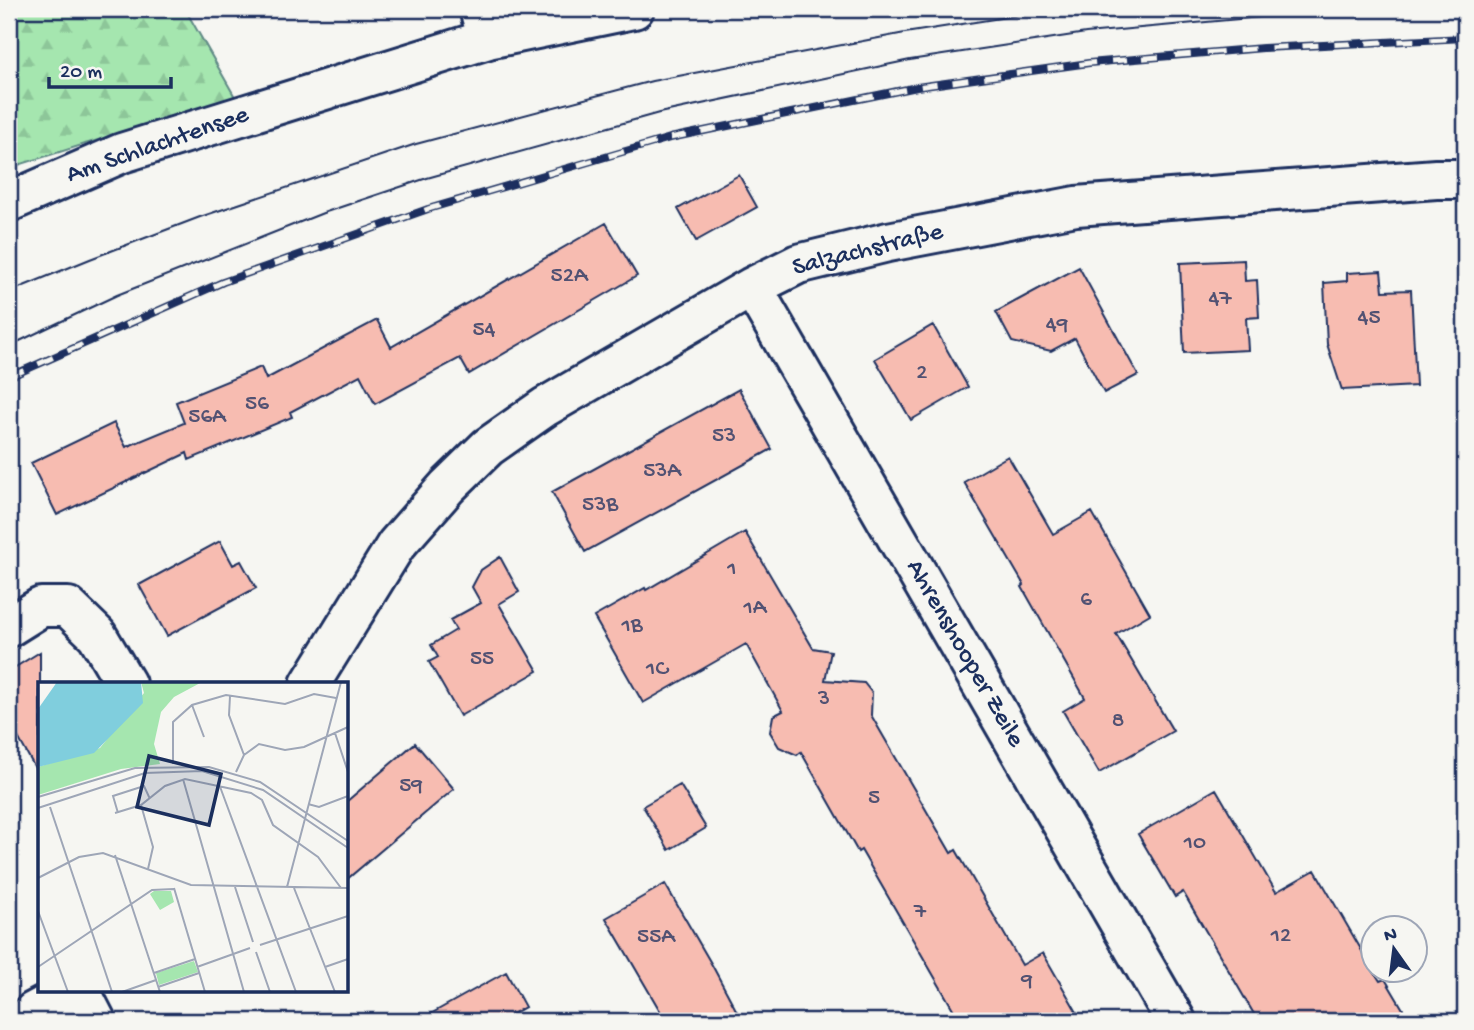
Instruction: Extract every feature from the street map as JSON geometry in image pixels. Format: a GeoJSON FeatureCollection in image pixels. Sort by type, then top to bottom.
{"type":"FeatureCollection","features":[{"type":"Feature","properties":{"kind":"street","name":"Am Schlachtensee"},"geometry":{"type":"LineString","coordinates":[[9,202],[122,153],[484,24],[634,9]]}},
{"type":"Feature","properties":{"kind":"street","name":"Salzachstraße"},"geometry":{"type":"LineString","coordinates":[[311,682],[396,545],[447,487],[488,447],[545,407],[752,287],[798,264],[888,242],[1076,206],[1463,182]]}},
{"type":"Feature","properties":{"kind":"street","name":"Ahrenshooper Zeile"},"geometry":{"type":"LineString","coordinates":[[752,287],[1176,1021]]}},
{"type":"Feature","properties":{"kind":"street"},"geometry":{"type":"LineString","coordinates":[[9,627],[41,607],[68,607],[97,635],[125,682]]}},
{"type":"Feature","properties":{"kind":"street"},"geometry":{"type":"LineString","coordinates":[[23,1021],[33,1012],[70,992]]}},
{"type":"Feature","properties":{"kind":"street"},"geometry":{"type":"LineString","coordinates":[[81,992],[96,1021]]}},
{"type":"Feature","properties":{"kind":"green space"},"geometry":{"type":"Polygon","coordinates":[[[9,9],[185,9],[235,97],[9,168],[9,9]]]}},
{"type":"Feature","properties":{"kind":"building"},"geometry":{"type":"Polygon","coordinates":[[[739,175],[757,207],[696,241],[678,209],[739,175]]]}},
{"type":"Feature","properties":{"kind":"building"},"geometry":{"type":"Polygon","coordinates":[[[606,223],[637,276],[469,374],[460,358],[375,404],[360,375],[290,412],[292,417],[189,460],[187,453],[57,515],[31,463],[114,423],[126,447],[184,423],[176,402],[261,367],[266,379],[377,320],[391,347],[606,223]]]}},
{"type":"Feature","properties":{"kind":"building"},"geometry":{"type":"Polygon","coordinates":[[[1244,260],[1245,281],[1257,280],[1259,317],[1246,318],[1248,350],[1184,353],[1180,263],[1244,260]]]}},
{"type":"Feature","properties":{"kind":"building"},"geometry":{"type":"Polygon","coordinates":[[[1079,267],[1138,375],[1104,393],[1075,338],[1051,351],[1012,342],[996,312],[1079,267]]]}},
{"type":"Feature","properties":{"kind":"building"},"geometry":{"type":"Polygon","coordinates":[[[1381,271],[1383,291],[1411,290],[1416,386],[1342,390],[1327,344],[1324,283],[1347,281],[1347,273],[1381,271]]]}},
{"type":"Feature","properties":{"kind":"building"},"geometry":{"type":"Polygon","coordinates":[[[933,325],[968,387],[911,420],[875,359],[933,325]]]}},
{"type":"Feature","properties":{"kind":"building"},"geometry":{"type":"Polygon","coordinates":[[[739,389],[772,449],[585,552],[552,492],[739,389]]]}},
{"type":"Feature","properties":{"kind":"building"},"geometry":{"type":"Polygon","coordinates":[[[1008,456],[1053,534],[1092,512],[1150,614],[1116,634],[1173,731],[1099,773],[1063,711],[1085,698],[964,482],[1008,456]]]}},
{"type":"Feature","properties":{"kind":"building"},"geometry":{"type":"Polygon","coordinates":[[[745,532],[813,648],[831,651],[825,680],[864,683],[872,693],[871,715],[951,853],[956,850],[1022,965],[1043,953],[1082,1021],[960,1021],[801,752],[797,755],[779,747],[770,732],[773,716],[783,711],[746,644],[643,703],[594,617],[745,532]]]}},
{"type":"Feature","properties":{"kind":"building"},"geometry":{"type":"Polygon","coordinates":[[[220,541],[233,565],[241,561],[256,588],[167,636],[139,585],[220,541]]]}},
{"type":"Feature","properties":{"kind":"building"},"geometry":{"type":"Polygon","coordinates":[[[500,557],[519,592],[499,604],[538,671],[460,716],[429,662],[438,657],[431,645],[456,630],[450,620],[481,603],[472,587],[481,570],[500,557]]]}},
{"type":"Feature","properties":{"kind":"building"},"geometry":{"type":"Polygon","coordinates":[[[40,652],[38,773],[9,721],[9,671],[40,652]]]}},
{"type":"Feature","properties":{"kind":"building"},"geometry":{"type":"Polygon","coordinates":[[[415,743],[454,789],[348,878],[348,800],[415,743]]]}},
{"type":"Feature","properties":{"kind":"building"},"geometry":{"type":"Polygon","coordinates":[[[680,785],[706,828],[669,850],[643,806],[680,785]]]}},
{"type":"Feature","properties":{"kind":"building"},"geometry":{"type":"Polygon","coordinates":[[[1216,789],[1276,892],[1315,870],[1358,944],[1358,984],[1388,984],[1410,1021],[1258,1021],[1183,892],[1175,897],[1138,834],[1216,789]]]}},
{"type":"Feature","properties":{"kind":"building"},"geometry":{"type":"Polygon","coordinates":[[[665,884],[742,1021],[666,1021],[606,918],[665,884]]]}},
{"type":"Feature","properties":{"kind":"building"},"geometry":{"type":"Polygon","coordinates":[[[506,972],[525,1007],[500,1021],[418,1021],[506,972]]]}},
{"type":"Feature","properties":{"kind":"tram line"},"geometry":{"type":"LineString","coordinates":[[9,292],[200,217],[416,144],[652,81],[905,33],[1058,9]]}},
{"type":"Feature","properties":{"kind":"tram line"},"geometry":{"type":"LineString","coordinates":[[9,346],[117,295],[323,213],[427,178],[659,113],[910,60],[1086,33],[1295,14],[1441,9]]}},
{"type":"Feature","properties":{"kind":"railway"},"geometry":{"type":"LineString","coordinates":[[9,377],[223,282],[428,209],[670,138],[917,87],[1089,63],[1263,48],[1465,38]]}}]}
